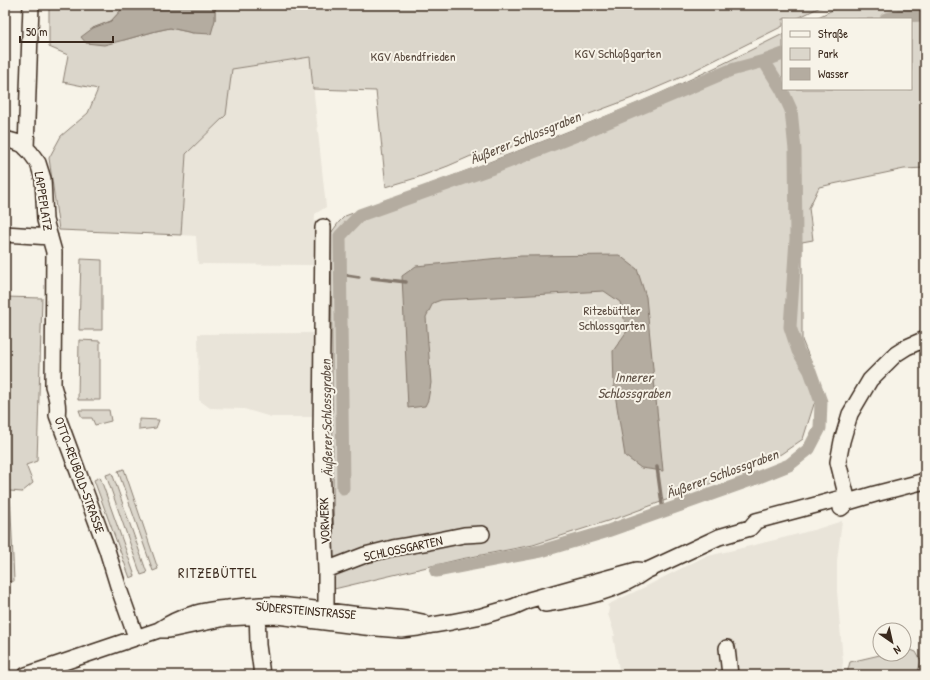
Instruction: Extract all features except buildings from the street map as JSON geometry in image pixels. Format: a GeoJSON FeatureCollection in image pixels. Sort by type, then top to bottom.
{"type":"FeatureCollection","features":[{"type":"Feature","properties":{"kind":"street"},"geometry":{"type":"LineString","coordinates":[[26,148],[31,5]]}},
{"type":"Feature","properties":{"kind":"street","name":"LAPPEPLATZ"},"geometry":{"type":"LineString","coordinates":[[5,139],[19,143],[26,148],[38,163],[42,175],[45,220],[50,237],[5,234]]}},
{"type":"Feature","properties":{"kind":"street","name":"VORWERK"},"geometry":{"type":"LineString","coordinates":[[323,227],[321,436],[326,570],[326,617]]}},
{"type":"Feature","properties":{"kind":"street","name":"OTTO-REUBOLD-STRASSE"},"geometry":{"type":"LineString","coordinates":[[50,237],[54,252],[53,386],[58,410],[57,415],[107,550],[136,637]]}},
{"type":"Feature","properties":{"kind":"street"},"geometry":{"type":"LineString","coordinates":[[848,502],[838,462],[842,441],[850,414],[870,380],[896,354],[925,339]]}},
{"type":"Feature","properties":{"kind":"street","name":"SÜDERSTEINSTRASSE"},"geometry":{"type":"LineString","coordinates":[[26,675],[159,630],[175,620],[207,610],[257,611],[289,606],[326,617],[407,619],[433,625],[482,616],[513,607],[529,600],[604,578],[637,570],[646,571],[719,537],[750,528],[758,530],[796,520],[840,508],[848,502],[881,492],[925,481]]}},
{"type":"Feature","properties":{"kind":"street","name":"SCHLOSSGARTEN"},"geometry":{"type":"LineString","coordinates":[[326,570],[393,548],[464,535],[482,534]]}},
{"type":"Feature","properties":{"kind":"street"},"geometry":{"type":"LineString","coordinates":[[257,611],[258,645],[262,675]]}},
{"type":"Feature","properties":{"kind":"street"},"geometry":{"type":"LineString","coordinates":[[727,648],[730,675]]}},
{"type":"Feature","properties":{"kind":"shaded area"},"geometry":{"type":"Polygon","coordinates":[[[310,57],[326,207],[315,214],[313,265],[198,264],[196,236],[181,235],[186,154],[225,115],[232,69],[310,57]]]}},
{"type":"Feature","properties":{"kind":"shaded area"},"geometry":{"type":"Polygon","coordinates":[[[314,333],[316,417],[271,417],[244,409],[210,408],[199,400],[198,334],[314,333]]]}},
{"type":"Feature","properties":{"kind":"shaded area"},"geometry":{"type":"Polygon","coordinates":[[[842,521],[837,561],[837,591],[843,662],[841,675],[620,675],[613,636],[615,636],[608,614],[609,608],[607,605],[704,557],[779,539],[842,521]]]}},
{"type":"Feature","properties":{"kind":"green space"},"geometry":{"type":"Polygon","coordinates":[[[49,5],[125,5],[111,21],[93,28],[124,40],[170,28],[193,33],[215,20],[215,5],[826,5],[798,18],[782,18],[782,26],[677,79],[635,97],[522,139],[503,153],[488,156],[471,156],[416,178],[386,187],[376,91],[313,89],[310,57],[232,69],[226,115],[186,154],[181,235],[59,230],[49,158],[61,136],[88,113],[98,89],[63,82],[68,55],[49,47],[49,5]]]}},
{"type":"Feature","properties":{"kind":"green space","name":"Ritzebüttler Schlossgarten"},"geometry":{"type":"Polygon","coordinates":[[[843,5],[925,5],[925,168],[904,169],[819,187],[809,208],[813,240],[802,242],[802,340],[824,393],[814,404],[803,439],[781,454],[707,485],[620,517],[533,545],[461,559],[334,589],[331,233],[339,222],[345,216],[517,152],[640,102],[702,74],[782,34],[782,90],[912,90],[912,18],[816,18],[843,5]]]}},
{"type":"Feature","properties":{"kind":"green space"},"geometry":{"type":"Polygon","coordinates":[[[81,259],[102,260],[102,330],[79,330],[81,259]]]}},
{"type":"Feature","properties":{"kind":"green space"},"geometry":{"type":"Polygon","coordinates":[[[5,297],[42,298],[37,461],[26,465],[33,483],[22,492],[10,491],[14,581],[5,582],[5,297]]]}},
{"type":"Feature","properties":{"kind":"green space"},"geometry":{"type":"Polygon","coordinates":[[[79,340],[100,341],[100,400],[78,400],[79,340]]]}},
{"type":"Feature","properties":{"kind":"green space"},"geometry":{"type":"Polygon","coordinates":[[[79,410],[109,410],[111,421],[95,425],[92,418],[82,418],[79,410]]]}},
{"type":"Feature","properties":{"kind":"green space"},"geometry":{"type":"Polygon","coordinates":[[[139,419],[159,420],[156,428],[139,430],[139,419]]]}},
{"type":"Feature","properties":{"kind":"green space"},"geometry":{"type":"Polygon","coordinates":[[[124,469],[158,569],[153,571],[118,471],[124,469]]]}},
{"type":"Feature","properties":{"kind":"green space"},"geometry":{"type":"Polygon","coordinates":[[[112,473],[147,573],[141,575],[106,475],[112,473]]]}},
{"type":"Feature","properties":{"kind":"green space"},"geometry":{"type":"Polygon","coordinates":[[[100,477],[135,576],[130,578],[94,480],[100,477]]]}},
{"type":"Feature","properties":{"kind":"green space"},"geometry":{"type":"Polygon","coordinates":[[[912,650],[916,652],[921,661],[917,675],[847,675],[850,662],[872,657],[872,662],[912,662],[912,650]]]}},
{"type":"Feature","properties":{"kind":"water"},"geometry":{"type":"Polygon","coordinates":[[[125,5],[215,5],[215,20],[211,34],[193,33],[170,28],[104,45],[86,43],[81,37],[93,28],[111,21],[125,5]]]}},
{"type":"Feature","properties":{"kind":"water","name":"Innerer Schlossgraben"},"geometry":{"type":"Polygon","coordinates":[[[619,255],[637,269],[646,297],[663,471],[641,468],[625,456],[614,388],[613,351],[627,331],[620,302],[604,291],[441,300],[433,303],[426,317],[431,383],[428,400],[425,406],[408,408],[402,276],[416,266],[521,256],[619,255]]]}},
{"type":"Feature","properties":{"kind":"waterway","name":"Äußerer Schlossgraben"},"geometry":{"type":"LineString","coordinates":[[890,18],[899,16],[925,15]]}},
{"type":"Feature","properties":{"kind":"waterway","name":"Äußerer Schlossgraben"},"geometry":{"type":"LineString","coordinates":[[782,54],[764,61],[782,90]]}},
{"type":"Feature","properties":{"kind":"waterway","name":"Äußerer Schlossgraben"},"geometry":{"type":"LineString","coordinates":[[343,488],[340,236],[360,215],[498,166],[577,135],[731,70],[764,61]]}},
{"type":"Feature","properties":{"kind":"waterway","name":"Äußerer Schlossgraben"},"geometry":{"type":"LineString","coordinates":[[436,571],[541,551],[605,532],[789,465],[809,449],[820,428],[821,402],[810,371],[798,351],[790,327],[796,239],[795,150],[791,110],[782,90]]}},
{"type":"Feature","properties":{"kind":"waterway","name":"Äußerer Schlossgraben"},"geometry":{"type":"LineString","coordinates":[[340,274],[359,277]]}},
{"type":"Feature","properties":{"kind":"waterway","name":"Äußerer Schlossgraben"},"geometry":{"type":"LineString","coordinates":[[372,278],[406,282]]}},
{"type":"Feature","properties":{"kind":"waterway","name":"Innerer Schlossgraben"},"geometry":{"type":"LineString","coordinates":[[657,467],[663,511]]}},
{"type":"Feature","properties":{"kind":"district","name":"RITZEBÜTTEL"},"geometry":{"type":"Point","coordinates":[218,572]}},
{"type":"Feature","properties":{"kind":"park label","name":"KGV Schloßgarten"},"geometry":{"type":"Point","coordinates":[618,53]}},
{"type":"Feature","properties":{"kind":"park label","name":"KGV Abendfrieden"},"geometry":{"type":"Point","coordinates":[413,56]}}]}
